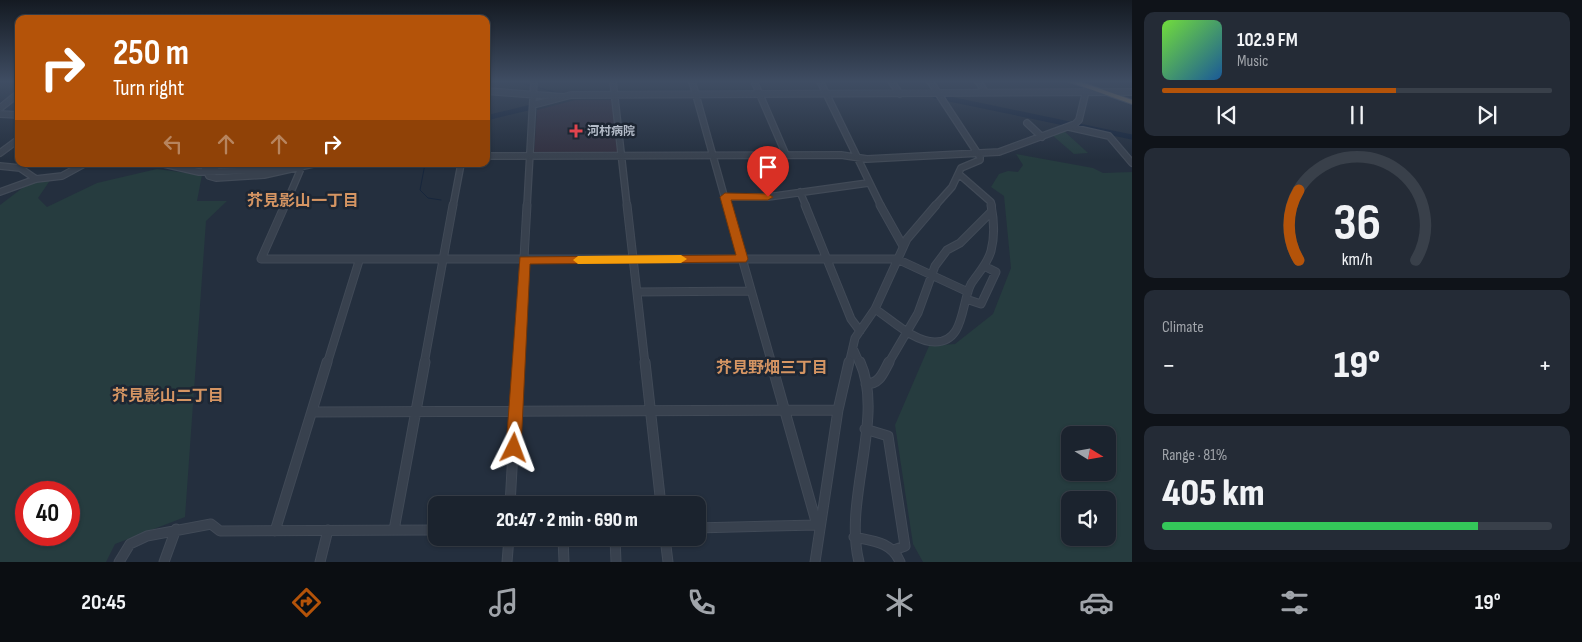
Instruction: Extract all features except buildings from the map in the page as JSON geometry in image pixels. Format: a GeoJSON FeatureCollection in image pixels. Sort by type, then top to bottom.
{"type":"FeatureCollection","features":[{"type":"Feature","properties":{"kind":"street"},"geometry":{"type":"LineString","coordinates":[[511,496],[533,107]]}},
{"type":"Feature","properties":{"kind":"street"},"geometry":{"type":"LineString","coordinates":[[616,107],[660,496]]}},
{"type":"Feature","properties":{"kind":"street"},"geometry":{"type":"LineString","coordinates":[[699,107],[818,526]]}},
{"type":"Feature","properties":{"kind":"street"},"geometry":{"type":"LineString","coordinates":[[766,107],[786,155]]}},
{"type":"Feature","properties":{"kind":"street"},"geometry":{"type":"LineString","coordinates":[[834,107],[868,183],[903,246]]}},
{"type":"Feature","properties":{"kind":"street"},"geometry":{"type":"LineString","coordinates":[[815,562],[818,526],[838,410],[852,348],[860,331],[875,309],[903,246],[952,188],[960,175],[961,168],[980,160],[978,153],[947,107]]}},
{"type":"Feature","properties":{"kind":"street"},"geometry":{"type":"LineString","coordinates":[[490,156],[841,155],[867,159],[1000,152],[1069,127],[1079,120],[1082,107]]}},
{"type":"Feature","properties":{"kind":"street"},"geometry":{"type":"LineString","coordinates":[[0,114],[15,115]]}},
{"type":"Feature","properties":{"kind":"street"},"geometry":{"type":"LineString","coordinates":[[1027,124],[1042,137]]}},
{"type":"Feature","properties":{"kind":"street"},"geometry":{"type":"LineString","coordinates":[[1069,127],[1109,136],[1129,162],[1132,163]]}},
{"type":"Feature","properties":{"kind":"street"},"geometry":{"type":"LineString","coordinates":[[0,153],[15,142]]}},
{"type":"Feature","properties":{"kind":"street"},"geometry":{"type":"LineString","coordinates":[[0,166],[20,168],[36,179]]}},
{"type":"Feature","properties":{"kind":"street"},"geometry":{"type":"LineString","coordinates":[[0,192],[36,179],[62,176],[78,167]]}},
{"type":"Feature","properties":{"kind":"street"},"geometry":{"type":"LineString","coordinates":[[174,167],[191,172],[261,170],[274,167]]}},
{"type":"Feature","properties":{"kind":"street"},"geometry":{"type":"LineString","coordinates":[[205,167],[209,176],[216,178],[250,177],[297,167]]}},
{"type":"Feature","properties":{"kind":"street"},"geometry":{"type":"LineString","coordinates":[[207,171],[215,167]]}},
{"type":"Feature","properties":{"kind":"street"},"geometry":{"type":"LineString","coordinates":[[302,167],[261,259],[274,261],[896,259],[931,274],[981,304],[996,272],[984,266]]}},
{"type":"Feature","properties":{"kind":"street"},"geometry":{"type":"LineString","coordinates":[[394,530],[460,167]]}},
{"type":"Feature","properties":{"kind":"street"},"geometry":{"type":"LineString","coordinates":[[875,309],[908,331],[935,342],[948,340],[959,327],[967,295],[988,259],[993,237],[991,202],[960,175]]}},
{"type":"Feature","properties":{"kind":"street"},"geometry":{"type":"LineString","coordinates":[[725,197],[768,197],[868,183]]}},
{"type":"Feature","properties":{"kind":"street"},"geometry":{"type":"LineString","coordinates":[[800,192],[851,319],[860,331]]}},
{"type":"Feature","properties":{"kind":"street"},"geometry":{"type":"LineString","coordinates":[[866,384],[873,384],[878,380],[908,331],[918,314],[931,274],[948,250],[960,243],[992,211]]}},
{"type":"Feature","properties":{"kind":"street"},"geometry":{"type":"LineString","coordinates":[[275,531],[359,261]]}},
{"type":"Feature","properties":{"kind":"street"},"geometry":{"type":"LineString","coordinates":[[637,292],[750,291]]}},
{"type":"Feature","properties":{"kind":"street"},"geometry":{"type":"LineString","coordinates":[[852,348],[859,357],[866,384],[865,429],[854,536],[859,562]]}},
{"type":"Feature","properties":{"kind":"street"},"geometry":{"type":"LineString","coordinates":[[312,412],[838,410]]}},
{"type":"Feature","properties":{"kind":"street"},"geometry":{"type":"LineString","coordinates":[[865,429],[888,436],[906,546],[894,550]]}},
{"type":"Feature","properties":{"kind":"street"},"geometry":{"type":"LineString","coordinates":[[119,562],[130,544],[147,536],[210,524],[220,530],[428,530]]}},
{"type":"Feature","properties":{"kind":"street"},"geometry":{"type":"LineString","coordinates":[[706,528],[818,526]]}},
{"type":"Feature","properties":{"kind":"street"},"geometry":{"type":"LineString","coordinates":[[164,562],[176,529]]}},
{"type":"Feature","properties":{"kind":"street"},"geometry":{"type":"LineString","coordinates":[[320,562],[328,530]]}},
{"type":"Feature","properties":{"kind":"street"},"geometry":{"type":"LineString","coordinates":[[854,536],[888,545],[894,550],[900,562]]}},
{"type":"Feature","properties":{"kind":"street"},"geometry":{"type":"LineString","coordinates":[[507,562],[508,546]]}},
{"type":"Feature","properties":{"kind":"street"},"geometry":{"type":"LineString","coordinates":[[563,546],[564,562]]}},
{"type":"Feature","properties":{"kind":"street"},"geometry":{"type":"LineString","coordinates":[[615,546],[616,562]]}},
{"type":"Feature","properties":{"kind":"street"},"geometry":{"type":"LineString","coordinates":[[665,546],[668,562]]}},
{"type":"Feature","properties":{"kind":"shaded area","name":"河村病院"},"geometry":{"type":"Polygon","coordinates":[[[548,107],[614,107],[618,154],[534,154],[537,110],[548,107]]]}},
{"type":"Feature","properties":{"kind":"green space"},"geometry":{"type":"Polygon","coordinates":[[[1064,131],[1088,153],[1074,154],[1052,135],[1064,131]]]}},
{"type":"Feature","properties":{"kind":"green space"},"geometry":{"type":"Polygon","coordinates":[[[1016,154],[1093,168],[1103,173],[1132,172],[1132,562],[923,562],[913,544],[895,425],[929,346],[955,344],[993,314],[1011,268],[1004,196],[991,187],[999,174],[1008,171],[1018,172],[1023,165],[1016,154]]]}},
{"type":"Feature","properties":{"kind":"green space"},"geometry":{"type":"Polygon","coordinates":[[[157,169],[202,175],[197,201],[227,201],[206,221],[185,517],[115,544],[106,562],[0,562],[0,205],[29,183],[51,179],[38,198],[47,207],[97,183],[157,169]]]}},
{"type":"Feature","properties":{"kind":"waterway"},"geometry":{"type":"LineString","coordinates":[[490,117],[531,107]]}},
{"type":"Feature","properties":{"kind":"waterway"},"geometry":{"type":"LineString","coordinates":[[989,107],[1132,137]]}},
{"type":"Feature","properties":{"kind":"waterway"},"geometry":{"type":"LineString","coordinates":[[424,167],[420,190],[428,198],[441,200]]}},
{"type":"Feature","properties":{"kind":"slow traffic"},"geometry":{"type":"LineString","coordinates":[[578,260],[681,259]]}},
{"type":"Feature","properties":{"kind":"place","name":"河村病院"},"geometry":{"type":"Point","coordinates":[576,131]}},
{"type":"Feature","properties":{"kind":"district","name":"芥見影山一丁目"},"geometry":{"type":"Point","coordinates":[303,201]}},
{"type":"Feature","properties":{"kind":"district","name":"芥見野畑三丁目"},"geometry":{"type":"Point","coordinates":[772,368]}},
{"type":"Feature","properties":{"kind":"district","name":"芥見影山二丁目"},"geometry":{"type":"Point","coordinates":[168,396]}},
{"type":"Feature","properties":{"kind":"route"},"geometry":{"type":"LineString","coordinates":[[514,448],[524,260],[742,259],[725,197],[768,197]]}}]}
